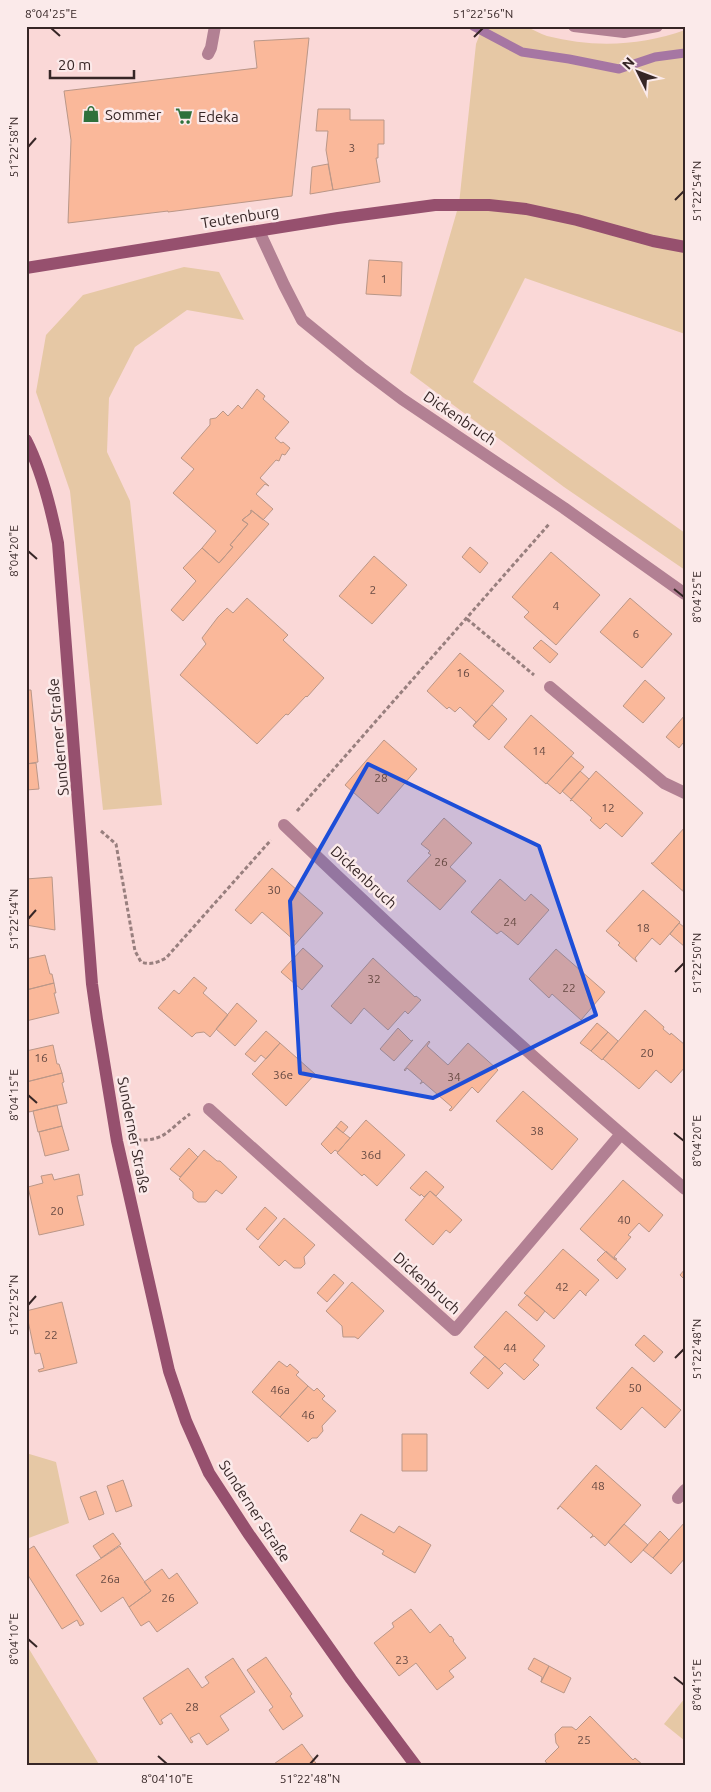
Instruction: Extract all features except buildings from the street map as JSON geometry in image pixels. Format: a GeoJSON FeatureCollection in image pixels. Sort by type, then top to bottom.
{"type":"FeatureCollection","features":[{"type":"Feature","properties":{"kind":"main road","name":"Teutenburg"},"geometry":{"type":"LineString","coordinates":[[26,268],[434,205],[459,204],[526,210],[577,220],[653,241],[685,247]]}},
{"type":"Feature","properties":{"kind":"main road","name":"Sunderner Straße"},"geometry":{"type":"LineString","coordinates":[[26,440],[45,491],[58,543],[92,984],[117,1141],[168,1371],[186,1421],[209,1473],[248,1533],[350,1679],[416,1766]]}},
{"type":"Feature","properties":{"kind":"street"},"geometry":{"type":"LineString","coordinates":[[208,54],[215,26]]}},
{"type":"Feature","properties":{"kind":"street"},"geometry":{"type":"LineString","coordinates":[[574,26],[624,32],[657,26]]}},
{"type":"Feature","properties":{"kind":"street","name":"Dickenbruch"},"geometry":{"type":"LineString","coordinates":[[259,231],[302,320],[402,399],[564,508],[685,594]]}},
{"type":"Feature","properties":{"kind":"street"},"geometry":{"type":"LineString","coordinates":[[550,688],[664,782],[685,794]]}},
{"type":"Feature","properties":{"kind":"street","name":"Dickenbruch"},"geometry":{"type":"LineString","coordinates":[[284,825],[460,989],[685,1189]]}},
{"type":"Feature","properties":{"kind":"street","name":"Dickenbruch"},"geometry":{"type":"LineString","coordinates":[[208,1109],[455,1330],[621,1134]]}},
{"type":"Feature","properties":{"kind":"path"},"geometry":{"type":"LineString","coordinates":[[80,816],[116,844],[134,951],[141,962],[148,964],[166,958],[564,508]]}},
{"type":"Feature","properties":{"kind":"path"},"geometry":{"type":"LineString","coordinates":[[467,619],[550,688]]}},
{"type":"Feature","properties":{"kind":"path"},"geometry":{"type":"LineString","coordinates":[[117,1141],[152,1140],[162,1137],[192,1112],[208,1109]]}},
{"type":"Feature","properties":{"kind":"highlighted area"},"geometry":{"type":"Polygon","coordinates":[[[368,764],[539,846],[596,1015],[433,1098],[300,1073],[290,901],[368,764]]]}},
{"type":"Feature","properties":{"kind":"shaded area"},"geometry":{"type":"Polygon","coordinates":[[[483,26],[521,26],[564,40],[599,44],[634,42],[685,30],[685,334],[525,278],[473,382],[685,533],[685,570],[564,487],[410,373],[459,204],[476,44],[483,26]]]}},
{"type":"Feature","properties":{"kind":"shaded area"},"geometry":{"type":"Polygon","coordinates":[[[184,267],[219,272],[244,320],[187,310],[135,347],[109,398],[107,452],[130,501],[162,805],[103,810],[70,491],[36,392],[46,335],[83,295],[184,267]]]}},
{"type":"Feature","properties":{"kind":"shaded area"},"geometry":{"type":"Polygon","coordinates":[[[26,1453],[56,1462],[69,1523],[26,1539],[26,1453]]]}},
{"type":"Feature","properties":{"kind":"shaded area"},"geometry":{"type":"Polygon","coordinates":[[[26,1644],[100,1766],[26,1766],[26,1644]]]}},
{"type":"Feature","properties":{"kind":"shaded area"},"geometry":{"type":"Polygon","coordinates":[[[685,1698],[685,1741],[664,1724],[685,1698]]]}},
{"type":"Feature","properties":{"kind":"waterway"},"geometry":{"type":"LineString","coordinates":[[473,26],[522,52],[619,69],[655,57],[685,53]]}},
{"type":"Feature","properties":{"kind":"place","name":"Sommer"},"geometry":{"type":"Point","coordinates":[91,114]}},
{"type":"Feature","properties":{"kind":"place","name":"Edeka"},"geometry":{"type":"Point","coordinates":[184,116]}}]}
